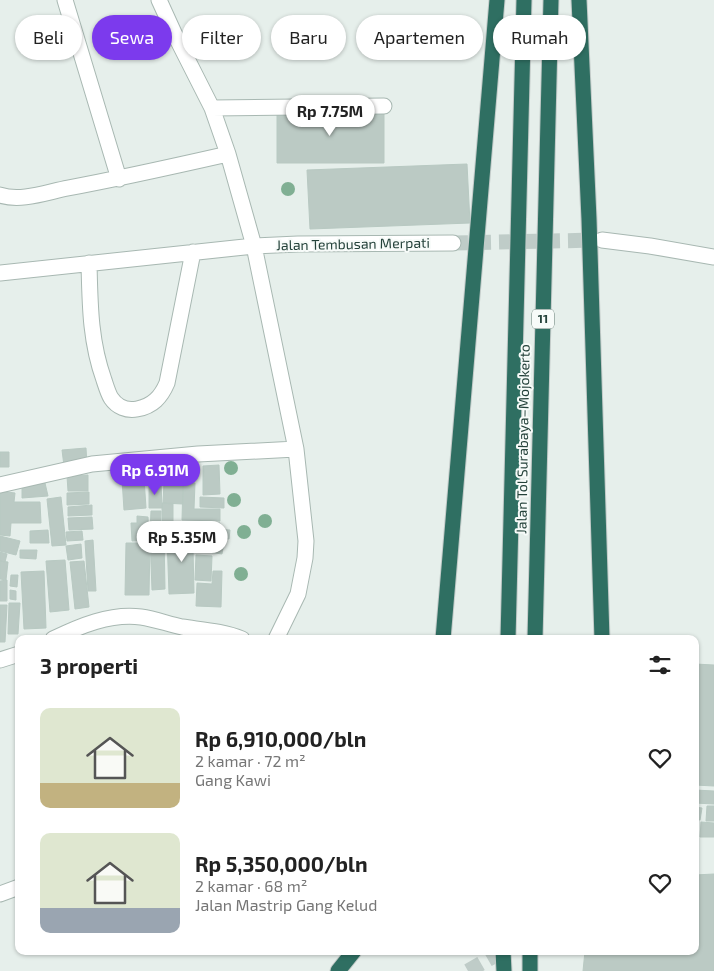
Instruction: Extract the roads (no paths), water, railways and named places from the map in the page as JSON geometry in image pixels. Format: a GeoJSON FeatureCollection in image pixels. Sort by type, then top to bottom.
{"type":"FeatureCollection","features":[{"type":"Feature","properties":{"kind":"highway"},"geometry":{"type":"LineString","coordinates":[[444,635],[497,0]]}},
{"type":"Feature","properties":{"kind":"highway","name":"Jalan Tol Surabaya–Mojokerto"},"geometry":{"type":"LineString","coordinates":[[508,635],[524,0]]}},
{"type":"Feature","properties":{"kind":"highway","name":"Jalan Tol Surabaya–Mojokerto"},"geometry":{"type":"LineString","coordinates":[[535,635],[551,0]]}},
{"type":"Feature","properties":{"kind":"highway"},"geometry":{"type":"LineString","coordinates":[[579,0],[589,219],[602,635]]}},
{"type":"Feature","properties":{"kind":"highway"},"geometry":{"type":"LineString","coordinates":[[338,971],[351,955]]}},
{"type":"Feature","properties":{"kind":"highway"},"geometry":{"type":"LineString","coordinates":[[503,955],[504,971]]}},
{"type":"Feature","properties":{"kind":"highway"},"geometry":{"type":"LineString","coordinates":[[530,955],[530,971]]}},
{"type":"Feature","properties":{"kind":"street"},"geometry":{"type":"LineString","coordinates":[[65,0],[119,179]]}},
{"type":"Feature","properties":{"kind":"street"},"geometry":{"type":"LineString","coordinates":[[159,0],[212,108],[228,154],[254,246],[296,449],[306,541],[305,558],[298,594],[278,635]]}},
{"type":"Feature","properties":{"kind":"street"},"geometry":{"type":"LineString","coordinates":[[212,108],[384,106]]}},
{"type":"Feature","properties":{"kind":"street"},"geometry":{"type":"LineString","coordinates":[[0,195],[6,197],[27,196],[119,179],[228,154]]}},
{"type":"Feature","properties":{"kind":"street"},"geometry":{"type":"LineString","coordinates":[[602,240],[714,257]]}},
{"type":"Feature","properties":{"kind":"street","name":"Jalan Tembusan Merpati"},"geometry":{"type":"LineString","coordinates":[[0,273],[254,246],[453,243]]}},
{"type":"Feature","properties":{"kind":"street"},"geometry":{"type":"LineString","coordinates":[[89,263],[92,330],[100,366],[111,398],[126,410],[135,410],[146,407],[156,401],[167,383],[193,252]]}},
{"type":"Feature","properties":{"kind":"street"},"geometry":{"type":"LineString","coordinates":[[0,485],[92,464],[198,454],[296,449]]}},
{"type":"Feature","properties":{"kind":"street"},"geometry":{"type":"LineString","coordinates":[[62,635],[85,624],[113,618],[140,617],[181,627],[234,635]]}},
{"type":"Feature","properties":{"kind":"street"},"geometry":{"type":"LineString","coordinates":[[0,660],[15,655]]}},
{"type":"Feature","properties":{"kind":"street"},"geometry":{"type":"LineString","coordinates":[[0,894],[15,888]]}},
{"type":"Feature","properties":{"kind":"tunnel"},"geometry":{"type":"LineString","coordinates":[[453,243],[601,240]]}},
{"type":"Feature","properties":{"kind":"tunnel"},"geometry":{"type":"LineString","coordinates":[[468,971],[496,955]]}}]}
